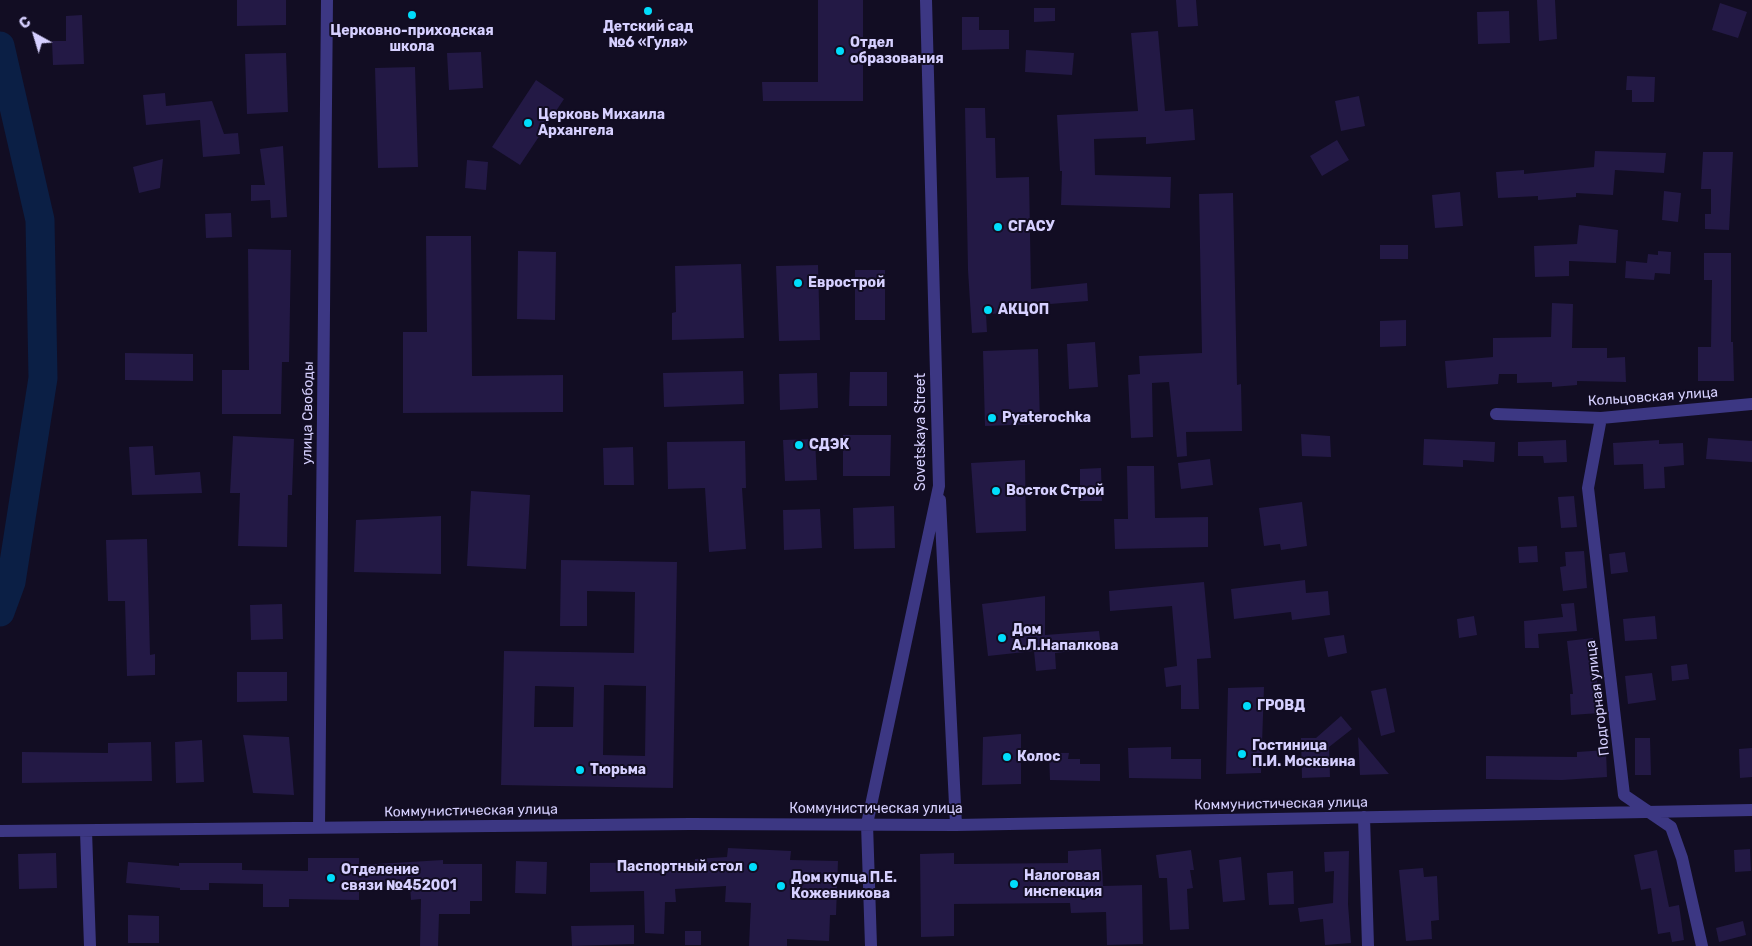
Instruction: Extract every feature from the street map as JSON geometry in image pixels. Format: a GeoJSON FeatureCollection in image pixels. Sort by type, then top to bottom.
{"type":"FeatureCollection","features":[{"type":"Feature","properties":{"kind":"street","name":"улица Свободы"},"geometry":{"type":"LineString","coordinates":[[319,827],[327,0]]}},
{"type":"Feature","properties":{"kind":"street","name":"Sovetskaya Street"},"geometry":{"type":"LineString","coordinates":[[871,946],[867,824],[939,486],[926,0]]}},
{"type":"Feature","properties":{"kind":"street","name":"Кольцовская улица"},"geometry":{"type":"LineString","coordinates":[[1496,414],[1601,418],[1752,404]]}},
{"type":"Feature","properties":{"kind":"street","name":"Подгорная улица"},"geometry":{"type":"LineString","coordinates":[[1601,418],[1588,488],[1624,795],[1646,812],[1671,827],[1682,858],[1702,946]]}},
{"type":"Feature","properties":{"kind":"street"},"geometry":{"type":"LineString","coordinates":[[939,486],[956,825]]}},
{"type":"Feature","properties":{"kind":"street","name":"Коммунистическая улица"},"geometry":{"type":"LineString","coordinates":[[0,830],[956,825],[1752,810]]}},
{"type":"Feature","properties":{"kind":"street"},"geometry":{"type":"LineString","coordinates":[[1364,817],[1368,946]]}},
{"type":"Feature","properties":{"kind":"street"},"geometry":{"type":"LineString","coordinates":[[86,831],[90,946]]}},
{"type":"Feature","properties":{"kind":"building"},"geometry":{"type":"Polygon","coordinates":[[[237,0],[286,0],[286,25],[237,26],[237,0]]]}},
{"type":"Feature","properties":{"kind":"building","name":"Отдел образования"},"geometry":{"type":"Polygon","coordinates":[[[818,0],[863,0],[863,101],[763,101],[762,82],[818,82],[818,0]]]}},
{"type":"Feature","properties":{"kind":"building"},"geometry":{"type":"Polygon","coordinates":[[[1176,0],[1196,0],[1198,26],[1178,27],[1176,0]]]}},
{"type":"Feature","properties":{"kind":"building"},"geometry":{"type":"Polygon","coordinates":[[[1537,0],[1555,0],[1557,39],[1539,41],[1537,0]]]}},
{"type":"Feature","properties":{"kind":"building"},"geometry":{"type":"Polygon","coordinates":[[[1720,3],[1747,12],[1738,38],[1712,30],[1720,3]]]}},
{"type":"Feature","properties":{"kind":"building"},"geometry":{"type":"Polygon","coordinates":[[[1034,8],[1055,8],[1055,21],[1034,22],[1034,8]]]}},
{"type":"Feature","properties":{"kind":"building"},"geometry":{"type":"Polygon","coordinates":[[[1509,11],[1510,43],[1478,44],[1477,12],[1509,11]]]}},
{"type":"Feature","properties":{"kind":"building"},"geometry":{"type":"Polygon","coordinates":[[[82,15],[84,64],[53,65],[52,41],[66,41],[66,16],[82,15]]]}},
{"type":"Feature","properties":{"kind":"building"},"geometry":{"type":"Polygon","coordinates":[[[962,17],[979,17],[979,30],[1009,30],[1009,49],[962,50],[962,17]]]}},
{"type":"Feature","properties":{"kind":"building"},"geometry":{"type":"Polygon","coordinates":[[[1158,31],[1165,111],[1193,109],[1195,140],[1146,144],[1146,137],[1094,139],[1095,175],[1171,177],[1170,208],[1061,205],[1062,171],[1060,171],[1057,115],[1138,111],[1131,33],[1158,31]]]}},
{"type":"Feature","properties":{"kind":"building"},"geometry":{"type":"Polygon","coordinates":[[[1026,50],[1074,53],[1072,75],[1025,72],[1026,50]]]}},
{"type":"Feature","properties":{"kind":"building"},"geometry":{"type":"Polygon","coordinates":[[[481,52],[483,88],[449,90],[447,53],[481,52]]]}},
{"type":"Feature","properties":{"kind":"building"},"geometry":{"type":"Polygon","coordinates":[[[286,53],[288,112],[247,114],[245,54],[286,53]]]}},
{"type":"Feature","properties":{"kind":"building"},"geometry":{"type":"Polygon","coordinates":[[[415,67],[418,167],[378,168],[375,68],[415,67]]]}},
{"type":"Feature","properties":{"kind":"building"},"geometry":{"type":"Polygon","coordinates":[[[1627,76],[1655,77],[1654,102],[1632,102],[1632,90],[1626,90],[1627,76]]]}},
{"type":"Feature","properties":{"kind":"building","name":"Церковь Михаила Архангела"},"geometry":{"type":"Polygon","coordinates":[[[536,80],[564,99],[520,165],[492,147],[536,80]]]}},
{"type":"Feature","properties":{"kind":"building"},"geometry":{"type":"Polygon","coordinates":[[[165,93],[166,106],[212,101],[224,134],[238,133],[240,154],[203,157],[200,120],[146,125],[143,95],[165,93]]]}},
{"type":"Feature","properties":{"kind":"building"},"geometry":{"type":"Polygon","coordinates":[[[1359,96],[1365,126],[1341,131],[1335,101],[1359,96]]]}},
{"type":"Feature","properties":{"kind":"building"},"geometry":{"type":"Polygon","coordinates":[[[965,108],[985,108],[986,138],[995,138],[996,178],[1029,177],[1031,289],[1087,283],[1088,301],[1012,307],[1012,313],[986,314],[987,332],[972,333],[968,270],[965,108]]]}},
{"type":"Feature","properties":{"kind":"building"},"geometry":{"type":"Polygon","coordinates":[[[1337,140],[1349,160],[1322,176],[1310,156],[1337,140]]]}},
{"type":"Feature","properties":{"kind":"building"},"geometry":{"type":"Polygon","coordinates":[[[283,146],[287,217],[271,218],[270,200],[251,201],[251,185],[265,185],[260,149],[283,146]]]}},
{"type":"Feature","properties":{"kind":"building"},"geometry":{"type":"Polygon","coordinates":[[[1595,151],[1666,153],[1664,173],[1615,170],[1613,195],[1576,193],[1576,197],[1538,200],[1538,196],[1498,198],[1496,172],[1524,170],[1524,174],[1594,167],[1595,151]]]}},
{"type":"Feature","properties":{"kind":"building"},"geometry":{"type":"Polygon","coordinates":[[[1703,152],[1733,152],[1729,230],[1705,229],[1705,214],[1711,214],[1711,189],[1701,189],[1703,152]]]}},
{"type":"Feature","properties":{"kind":"building"},"geometry":{"type":"Polygon","coordinates":[[[163,159],[160,188],[139,193],[133,167],[163,159]]]}},
{"type":"Feature","properties":{"kind":"building"},"geometry":{"type":"Polygon","coordinates":[[[467,160],[488,162],[486,190],[465,188],[467,160]]]}},
{"type":"Feature","properties":{"kind":"building"},"geometry":{"type":"Polygon","coordinates":[[[1664,191],[1681,193],[1678,222],[1662,220],[1664,191]]]}},
{"type":"Feature","properties":{"kind":"building"},"geometry":{"type":"Polygon","coordinates":[[[1460,192],[1463,226],[1435,228],[1432,195],[1460,192]]]}},
{"type":"Feature","properties":{"kind":"building"},"geometry":{"type":"Polygon","coordinates":[[[1233,193],[1237,385],[1241,384],[1242,431],[1186,432],[1187,456],[1177,457],[1169,382],[1152,383],[1153,437],[1131,438],[1128,375],[1140,374],[1139,356],[1202,353],[1199,194],[1233,193]]]}},
{"type":"Feature","properties":{"kind":"building"},"geometry":{"type":"Polygon","coordinates":[[[231,213],[232,237],[206,238],[205,214],[231,213]]]}},
{"type":"Feature","properties":{"kind":"building"},"geometry":{"type":"Polygon","coordinates":[[[1579,225],[1618,230],[1616,263],[1569,261],[1569,276],[1535,277],[1534,246],[1577,244],[1579,225]]]}},
{"type":"Feature","properties":{"kind":"building"},"geometry":{"type":"Polygon","coordinates":[[[426,236],[471,236],[472,376],[563,375],[563,412],[403,413],[403,332],[427,332],[426,236]]]}},
{"type":"Feature","properties":{"kind":"building"},"geometry":{"type":"Polygon","coordinates":[[[1380,245],[1408,245],[1408,259],[1380,259],[1380,245]]]}},
{"type":"Feature","properties":{"kind":"building"},"geometry":{"type":"Polygon","coordinates":[[[248,249],[291,250],[289,362],[282,362],[281,414],[222,414],[222,370],[249,370],[248,249]]]}},
{"type":"Feature","properties":{"kind":"building"},"geometry":{"type":"Polygon","coordinates":[[[518,251],[556,252],[555,320],[517,319],[518,251]]]}},
{"type":"Feature","properties":{"kind":"building"},"geometry":{"type":"Polygon","coordinates":[[[1658,251],[1671,252],[1670,274],[1655,273],[1654,280],[1625,278],[1626,261],[1647,263],[1648,254],[1658,255],[1658,251]]]}},
{"type":"Feature","properties":{"kind":"building"},"geometry":{"type":"Polygon","coordinates":[[[1704,253],[1731,253],[1731,342],[1733,342],[1734,381],[1698,381],[1698,347],[1711,347],[1712,280],[1704,280],[1704,253]]]}},
{"type":"Feature","properties":{"kind":"building"},"geometry":{"type":"Polygon","coordinates":[[[741,264],[744,338],[672,340],[672,313],[676,312],[675,266],[741,264]]]}},
{"type":"Feature","properties":{"kind":"building"},"geometry":{"type":"Polygon","coordinates":[[[818,265],[820,340],[779,341],[776,266],[818,265]]]}},
{"type":"Feature","properties":{"kind":"building"},"geometry":{"type":"Polygon","coordinates":[[[855,270],[885,270],[885,320],[855,320],[855,270]]]}},
{"type":"Feature","properties":{"kind":"building"},"geometry":{"type":"Polygon","coordinates":[[[1552,303],[1573,304],[1572,348],[1607,348],[1607,358],[1625,357],[1626,382],[1577,381],[1577,385],[1552,387],[1552,382],[1517,383],[1517,374],[1499,374],[1498,384],[1447,388],[1445,361],[1493,357],[1493,338],[1551,337],[1552,303]]]}},
{"type":"Feature","properties":{"kind":"building"},"geometry":{"type":"Polygon","coordinates":[[[1406,320],[1406,346],[1380,347],[1380,321],[1406,320]]]}},
{"type":"Feature","properties":{"kind":"building"},"geometry":{"type":"Polygon","coordinates":[[[1095,342],[1098,387],[1069,389],[1067,344],[1095,342]]]}},
{"type":"Feature","properties":{"kind":"building"},"geometry":{"type":"Polygon","coordinates":[[[1038,349],[1040,424],[985,426],[983,351],[1038,349]]]}},
{"type":"Feature","properties":{"kind":"building"},"geometry":{"type":"Polygon","coordinates":[[[125,353],[193,354],[193,381],[125,380],[125,353]]]}},
{"type":"Feature","properties":{"kind":"building"},"geometry":{"type":"Polygon","coordinates":[[[743,371],[744,404],[664,407],[663,373],[743,371]]]}},
{"type":"Feature","properties":{"kind":"building"},"geometry":{"type":"Polygon","coordinates":[[[850,372],[887,372],[887,406],[849,406],[850,372]]]}},
{"type":"Feature","properties":{"kind":"building"},"geometry":{"type":"Polygon","coordinates":[[[817,373],[818,408],[780,410],[779,374],[817,373]]]}},
{"type":"Feature","properties":{"kind":"building"},"geometry":{"type":"Polygon","coordinates":[[[1301,434],[1330,436],[1331,457],[1302,456],[1301,434]]]}},
{"type":"Feature","properties":{"kind":"building"},"geometry":{"type":"Polygon","coordinates":[[[843,435],[891,435],[890,476],[843,476],[843,435]]]}},
{"type":"Feature","properties":{"kind":"building"},"geometry":{"type":"Polygon","coordinates":[[[233,436],[294,439],[292,495],[288,495],[287,547],[238,546],[240,493],[230,493],[233,436]]]}},
{"type":"Feature","properties":{"kind":"building"},"geometry":{"type":"Polygon","coordinates":[[[1708,438],[1752,441],[1752,462],[1706,459],[1708,438]]]}},
{"type":"Feature","properties":{"kind":"building"},"geometry":{"type":"Polygon","coordinates":[[[815,439],[817,480],[785,481],[783,440],[815,439]]]}},
{"type":"Feature","properties":{"kind":"building"},"geometry":{"type":"Polygon","coordinates":[[[1424,439],[1495,442],[1494,462],[1463,460],[1463,467],[1423,465],[1424,439]]]}},
{"type":"Feature","properties":{"kind":"building"},"geometry":{"type":"Polygon","coordinates":[[[1566,440],[1567,462],[1544,463],[1543,456],[1518,456],[1518,442],[1566,440]]]}},
{"type":"Feature","properties":{"kind":"building"},"geometry":{"type":"Polygon","coordinates":[[[1659,440],[1659,444],[1683,443],[1684,465],[1664,467],[1665,488],[1644,489],[1643,464],[1614,465],[1613,443],[1659,440]]]}},
{"type":"Feature","properties":{"kind":"building"},"geometry":{"type":"Polygon","coordinates":[[[745,441],[746,488],[742,488],[746,549],[709,552],[705,488],[668,489],[667,442],[745,441]]]}},
{"type":"Feature","properties":{"kind":"building"},"geometry":{"type":"Polygon","coordinates":[[[153,446],[155,475],[200,472],[202,493],[132,495],[129,447],[153,446]]]}},
{"type":"Feature","properties":{"kind":"building"},"geometry":{"type":"Polygon","coordinates":[[[633,447],[634,485],[604,485],[603,448],[633,447]]]}},
{"type":"Feature","properties":{"kind":"building"},"geometry":{"type":"Polygon","coordinates":[[[1210,459],[1213,485],[1181,489],[1178,463],[1210,459]]]}},
{"type":"Feature","properties":{"kind":"building"},"geometry":{"type":"Polygon","coordinates":[[[1025,460],[1026,531],[976,533],[971,463],[1025,460]]]}},
{"type":"Feature","properties":{"kind":"building"},"geometry":{"type":"Polygon","coordinates":[[[1127,466],[1154,466],[1155,518],[1208,517],[1208,547],[1115,549],[1114,519],[1128,519],[1127,466]]]}},
{"type":"Feature","properties":{"kind":"building"},"geometry":{"type":"Polygon","coordinates":[[[1101,468],[1102,501],[1080,501],[1080,469],[1101,468]]]}},
{"type":"Feature","properties":{"kind":"building"},"geometry":{"type":"Polygon","coordinates":[[[471,491],[530,495],[526,569],[467,566],[471,491]]]}},
{"type":"Feature","properties":{"kind":"building"},"geometry":{"type":"Polygon","coordinates":[[[1574,496],[1577,527],[1561,528],[1558,497],[1574,496]]]}},
{"type":"Feature","properties":{"kind":"building"},"geometry":{"type":"Polygon","coordinates":[[[1302,502],[1307,546],[1281,550],[1280,544],[1264,546],[1259,508],[1302,502]]]}},
{"type":"Feature","properties":{"kind":"building"},"geometry":{"type":"Polygon","coordinates":[[[894,506],[895,548],[854,549],[853,508],[894,506]]]}},
{"type":"Feature","properties":{"kind":"building"},"geometry":{"type":"Polygon","coordinates":[[[820,509],[822,548],[784,550],[783,510],[820,509]]]}},
{"type":"Feature","properties":{"kind":"building"},"geometry":{"type":"Polygon","coordinates":[[[441,516],[441,574],[354,572],[356,520],[441,516]]]}},
{"type":"Feature","properties":{"kind":"building"},"geometry":{"type":"Polygon","coordinates":[[[147,539],[150,655],[155,654],[155,675],[127,676],[125,601],[108,601],[106,540],[147,539]]]}},
{"type":"Feature","properties":{"kind":"building"},"geometry":{"type":"Polygon","coordinates":[[[1537,546],[1538,562],[1519,563],[1518,547],[1537,546]]]}},
{"type":"Feature","properties":{"kind":"building"},"geometry":{"type":"Polygon","coordinates":[[[1584,551],[1587,588],[1563,591],[1560,567],[1566,566],[1565,552],[1584,551]]]}},
{"type":"Feature","properties":{"kind":"building"},"geometry":{"type":"Polygon","coordinates":[[[1625,552],[1628,572],[1611,574],[1609,554],[1625,552]]]}},
{"type":"Feature","properties":{"kind":"building"},"geometry":{"type":"Polygon","coordinates":[[[561,560],[677,562],[673,788],[501,785],[504,651],[634,653],[635,592],[587,591],[587,626],[560,626],[561,560]],[[604,685],[603,755],[645,756],[646,686],[604,685]],[[535,686],[534,727],[573,727],[574,687],[535,686]]]}},
{"type":"Feature","properties":{"kind":"building"},"geometry":{"type":"Polygon","coordinates":[[[1305,580],[1306,593],[1328,591],[1330,615],[1292,620],[1291,612],[1234,619],[1231,589],[1305,580]]]}},
{"type":"Feature","properties":{"kind":"building"},"geometry":{"type":"Polygon","coordinates":[[[1204,582],[1211,658],[1197,659],[1199,709],[1181,709],[1181,685],[1166,687],[1164,668],[1177,666],[1172,606],[1110,611],[1109,591],[1204,582]]]}},
{"type":"Feature","properties":{"kind":"building"},"geometry":{"type":"Polygon","coordinates":[[[1045,596],[1045,635],[1099,631],[1101,648],[1055,653],[1056,669],[1036,671],[1034,651],[988,656],[982,604],[1045,596]]]}},
{"type":"Feature","properties":{"kind":"building"},"geometry":{"type":"Polygon","coordinates":[[[1574,603],[1577,631],[1538,634],[1539,648],[1525,648],[1524,621],[1563,617],[1561,604],[1574,603]]]}},
{"type":"Feature","properties":{"kind":"building"},"geometry":{"type":"Polygon","coordinates":[[[282,604],[283,639],[251,640],[250,605],[282,604]]]}},
{"type":"Feature","properties":{"kind":"building"},"geometry":{"type":"Polygon","coordinates":[[[1474,616],[1477,635],[1459,638],[1457,619],[1474,616]]]}},
{"type":"Feature","properties":{"kind":"building"},"geometry":{"type":"Polygon","coordinates":[[[1655,616],[1657,639],[1625,641],[1623,619],[1655,616]]]}},
{"type":"Feature","properties":{"kind":"building"},"geometry":{"type":"Polygon","coordinates":[[[1344,635],[1347,653],[1328,657],[1324,638],[1344,635]]]}},
{"type":"Feature","properties":{"kind":"building"},"geometry":{"type":"Polygon","coordinates":[[[1593,638],[1600,713],[1571,715],[1570,694],[1573,694],[1567,641],[1593,638]]]}},
{"type":"Feature","properties":{"kind":"building"},"geometry":{"type":"Polygon","coordinates":[[[1687,664],[1689,679],[1672,681],[1671,666],[1687,664]]]}},
{"type":"Feature","properties":{"kind":"building"},"geometry":{"type":"Polygon","coordinates":[[[237,672],[287,672],[287,701],[237,702],[237,672]]]}},
{"type":"Feature","properties":{"kind":"building"},"geometry":{"type":"Polygon","coordinates":[[[1652,673],[1656,700],[1628,704],[1625,676],[1652,673]]]}},
{"type":"Feature","properties":{"kind":"building"},"geometry":{"type":"Polygon","coordinates":[[[1264,687],[1261,773],[1226,774],[1228,688],[1264,687]]]}},
{"type":"Feature","properties":{"kind":"building"},"geometry":{"type":"Polygon","coordinates":[[[1386,688],[1395,732],[1381,736],[1371,691],[1386,688]]]}},
{"type":"Feature","properties":{"kind":"building"},"geometry":{"type":"Polygon","coordinates":[[[1341,716],[1352,729],[1329,747],[1330,777],[1302,778],[1301,738],[1316,738],[1341,716]]]}},
{"type":"Feature","properties":{"kind":"building"},"geometry":{"type":"Polygon","coordinates":[[[1021,734],[1021,784],[982,785],[983,737],[1021,734]]]}},
{"type":"Feature","properties":{"kind":"building"},"geometry":{"type":"Polygon","coordinates":[[[243,735],[289,737],[294,795],[253,793],[243,735]]]}},
{"type":"Feature","properties":{"kind":"building"},"geometry":{"type":"Polygon","coordinates":[[[1358,737],[1389,774],[1360,775],[1358,737]]]}},
{"type":"Feature","properties":{"kind":"building"},"geometry":{"type":"Polygon","coordinates":[[[1635,738],[1650,738],[1651,775],[1635,775],[1635,738]]]}},
{"type":"Feature","properties":{"kind":"building"},"geometry":{"type":"Polygon","coordinates":[[[202,740],[204,782],[176,783],[175,742],[202,740]]]}},
{"type":"Feature","properties":{"kind":"building"},"geometry":{"type":"Polygon","coordinates":[[[151,742],[152,781],[22,783],[22,752],[108,753],[108,743],[151,742]]]}},
{"type":"Feature","properties":{"kind":"building"},"geometry":{"type":"Polygon","coordinates":[[[1171,747],[1171,759],[1201,759],[1201,779],[1129,778],[1128,748],[1171,747]]]}},
{"type":"Feature","properties":{"kind":"building"},"geometry":{"type":"Polygon","coordinates":[[[1752,748],[1752,777],[1740,778],[1739,749],[1752,748]]]}},
{"type":"Feature","properties":{"kind":"building"},"geometry":{"type":"Polygon","coordinates":[[[1606,750],[1607,777],[1562,780],[1486,779],[1486,756],[1577,757],[1577,752],[1606,750]]]}},
{"type":"Feature","properties":{"kind":"building"},"geometry":{"type":"Polygon","coordinates":[[[1049,753],[1069,753],[1068,759],[1080,759],[1080,764],[1100,764],[1100,781],[1050,780],[1049,753]]]}},
{"type":"Feature","properties":{"kind":"building"},"geometry":{"type":"Polygon","coordinates":[[[728,848],[791,851],[790,860],[838,861],[836,915],[830,915],[829,941],[787,939],[787,946],[749,946],[751,903],[725,902],[726,886],[675,889],[676,902],[665,902],[664,934],[645,933],[644,891],[590,892],[590,863],[695,862],[695,859],[727,857],[728,848]]]}},
{"type":"Feature","properties":{"kind":"building"},"geometry":{"type":"Polygon","coordinates":[[[1101,849],[1103,886],[1142,885],[1143,944],[1107,945],[1106,912],[1071,913],[1070,903],[954,904],[954,936],[921,937],[920,854],[954,853],[954,864],[1068,863],[1068,851],[1101,849]]]}},
{"type":"Feature","properties":{"kind":"building"},"geometry":{"type":"Polygon","coordinates":[[[1750,849],[1751,871],[1735,872],[1734,850],[1750,849]]]}},
{"type":"Feature","properties":{"kind":"building"},"geometry":{"type":"Polygon","coordinates":[[[1191,850],[1194,870],[1190,870],[1193,888],[1187,889],[1189,929],[1170,930],[1167,878],[1159,878],[1156,855],[1191,850]]]}},
{"type":"Feature","properties":{"kind":"building"},"geometry":{"type":"Polygon","coordinates":[[[1657,850],[1669,907],[1679,905],[1684,940],[1672,942],[1670,932],[1658,934],[1651,888],[1641,890],[1634,855],[1657,850]]]}},
{"type":"Feature","properties":{"kind":"building"},"geometry":{"type":"Polygon","coordinates":[[[1349,851],[1348,904],[1351,943],[1325,945],[1323,919],[1300,922],[1298,908],[1333,903],[1334,871],[1325,872],[1324,852],[1349,851]]]}},
{"type":"Feature","properties":{"kind":"building"},"geometry":{"type":"Polygon","coordinates":[[[56,853],[57,888],[19,889],[18,854],[56,853]]]}},
{"type":"Feature","properties":{"kind":"building"},"geometry":{"type":"Polygon","coordinates":[[[1241,857],[1245,900],[1223,902],[1219,860],[1241,857]]]}},
{"type":"Feature","properties":{"kind":"building"},"geometry":{"type":"Polygon","coordinates":[[[308,858],[359,858],[359,865],[443,860],[443,864],[482,864],[482,901],[470,901],[470,914],[439,914],[438,946],[420,946],[421,899],[411,900],[410,885],[359,887],[359,900],[289,899],[289,907],[263,907],[263,884],[209,883],[209,890],[180,890],[180,888],[126,883],[128,862],[179,866],[179,863],[242,863],[242,870],[308,871],[308,858]]]}},
{"type":"Feature","properties":{"kind":"building"},"geometry":{"type":"Polygon","coordinates":[[[516,861],[547,862],[546,894],[515,893],[516,861]]]}},
{"type":"Feature","properties":{"kind":"building"},"geometry":{"type":"Polygon","coordinates":[[[1423,868],[1424,877],[1437,876],[1439,920],[1431,921],[1432,939],[1406,941],[1399,870],[1423,868]]]}},
{"type":"Feature","properties":{"kind":"building"},"geometry":{"type":"Polygon","coordinates":[[[1293,871],[1294,904],[1269,905],[1267,873],[1293,871]]]}},
{"type":"Feature","properties":{"kind":"building"},"geometry":{"type":"Polygon","coordinates":[[[128,915],[159,916],[159,943],[128,943],[128,915]]]}},
{"type":"Feature","properties":{"kind":"building"},"geometry":{"type":"Polygon","coordinates":[[[1743,921],[1746,935],[1719,942],[1716,928],[1743,921]]]}},
{"type":"Feature","properties":{"kind":"building"},"geometry":{"type":"Polygon","coordinates":[[[634,925],[634,944],[572,946],[571,926],[634,925]]]}},
{"type":"Feature","properties":{"kind":"building"},"geometry":{"type":"Polygon","coordinates":[[[685,931],[701,931],[701,945],[685,945],[685,931]]]}},
{"type":"Feature","properties":{"kind":"waterway"},"geometry":{"type":"LineString","coordinates":[[0,46],[40,220],[43,378],[11,582],[0,612]]}},
{"type":"Feature","properties":{"kind":"place","name":"Детский сад №6 «Гуля»"},"geometry":{"type":"Point","coordinates":[648,11]}},
{"type":"Feature","properties":{"kind":"place","name":"Церковно-приходская школа"},"geometry":{"type":"Point","coordinates":[412,15]}},
{"type":"Feature","properties":{"kind":"place","name":"Отдел образования"},"geometry":{"type":"Point","coordinates":[840,51]}},
{"type":"Feature","properties":{"kind":"place","name":"Церковь Михаила Архангела"},"geometry":{"type":"Point","coordinates":[528,123]}},
{"type":"Feature","properties":{"kind":"place","name":"СГАСУ"},"geometry":{"type":"Point","coordinates":[998,227]}},
{"type":"Feature","properties":{"kind":"place","name":"Еврострой"},"geometry":{"type":"Point","coordinates":[798,283]}},
{"type":"Feature","properties":{"kind":"place","name":"АКЦОП"},"geometry":{"type":"Point","coordinates":[988,310]}},
{"type":"Feature","properties":{"kind":"place","name":"Pyaterochka"},"geometry":{"type":"Point","coordinates":[992,418]}},
{"type":"Feature","properties":{"kind":"place","name":"СДЭК"},"geometry":{"type":"Point","coordinates":[799,445]}},
{"type":"Feature","properties":{"kind":"place","name":"Восток Строй"},"geometry":{"type":"Point","coordinates":[996,491]}},
{"type":"Feature","properties":{"kind":"place","name":"Дом А.Л.Напалкова"},"geometry":{"type":"Point","coordinates":[1002,638]}},
{"type":"Feature","properties":{"kind":"place","name":"ГРОВД"},"geometry":{"type":"Point","coordinates":[1247,706]}},
{"type":"Feature","properties":{"kind":"place","name":"Гостиница П.И. Москвина"},"geometry":{"type":"Point","coordinates":[1242,754]}},
{"type":"Feature","properties":{"kind":"place","name":"Колос"},"geometry":{"type":"Point","coordinates":[1007,757]}},
{"type":"Feature","properties":{"kind":"place","name":"Тюрьма"},"geometry":{"type":"Point","coordinates":[580,770]}},
{"type":"Feature","properties":{"kind":"place","name":"Паспортный стол"},"geometry":{"type":"Point","coordinates":[753,867]}},
{"type":"Feature","properties":{"kind":"place","name":"Отделение связи №452001"},"geometry":{"type":"Point","coordinates":[331,878]}},
{"type":"Feature","properties":{"kind":"place","name":"Налоговая инспекция"},"geometry":{"type":"Point","coordinates":[1014,884]}},
{"type":"Feature","properties":{"kind":"place","name":"Дом купца П.Е. Кожевникова"},"geometry":{"type":"Point","coordinates":[781,886]}}]}
